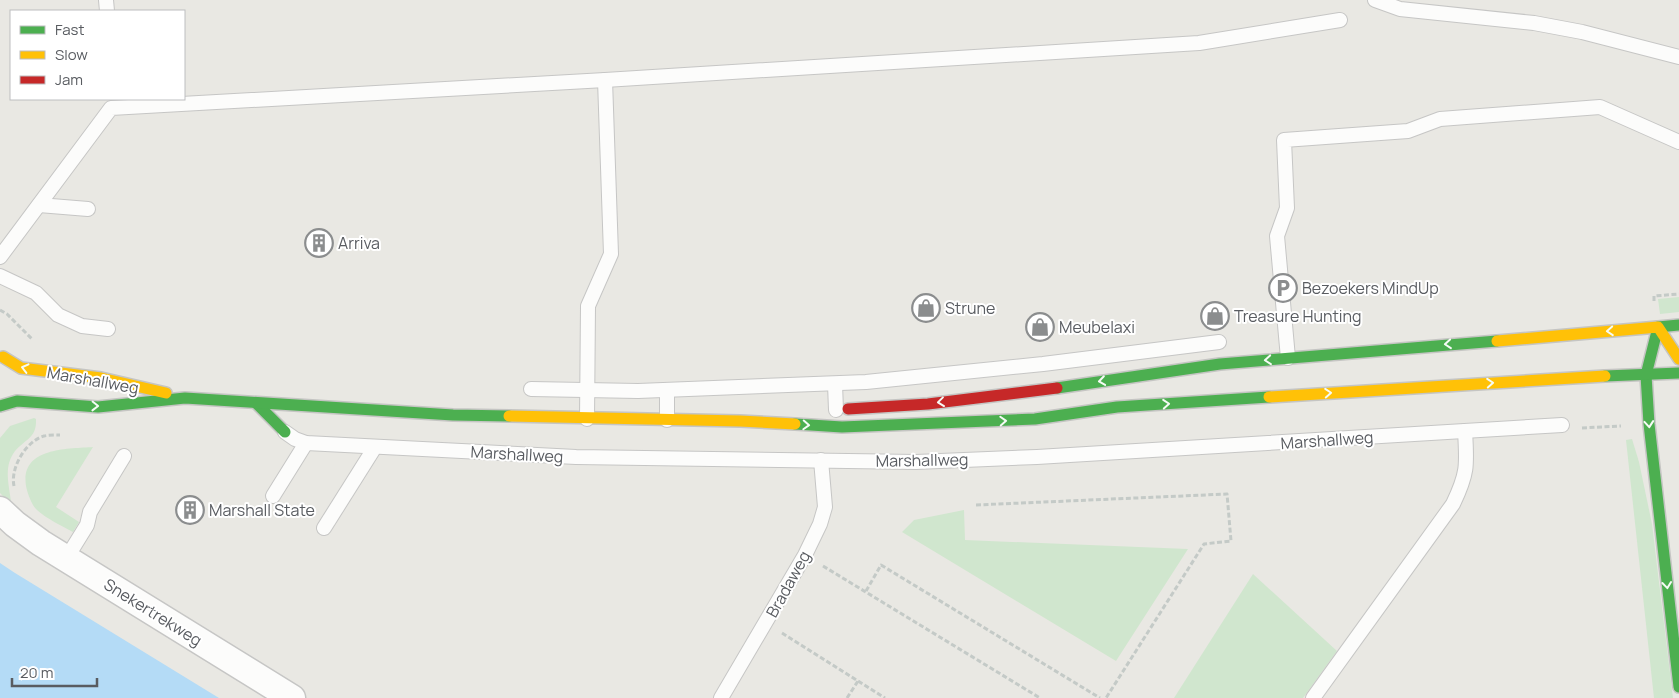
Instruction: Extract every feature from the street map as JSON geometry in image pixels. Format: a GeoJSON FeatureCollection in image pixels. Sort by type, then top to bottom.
{"type":"FeatureCollection","features":[{"type":"Feature","properties":{"kind":"main road"},"geometry":{"type":"LineString","coordinates":[[832,410],[928,404],[1220,364],[1679,325]]}},
{"type":"Feature","properties":{"kind":"main road"},"geometry":{"type":"LineString","coordinates":[[1658,327],[1679,359]]}},
{"type":"Feature","properties":{"kind":"main road"},"geometry":{"type":"LineString","coordinates":[[1658,327],[1646,375],[1649,424],[1679,686]]}},
{"type":"Feature","properties":{"kind":"main road"},"geometry":{"type":"LineString","coordinates":[[1,355],[7,371]]}},
{"type":"Feature","properties":{"kind":"main road","name":"Marshallweg"},"geometry":{"type":"LineString","coordinates":[[1,355],[21,368],[101,378],[185,398],[453,415],[740,421],[842,427],[930,425],[1036,419],[1117,407],[1563,378],[1679,373]]}},
{"type":"Feature","properties":{"kind":"main road"},"geometry":{"type":"LineString","coordinates":[[0,406],[6,391]]}},
{"type":"Feature","properties":{"kind":"main road","name":"Marshallweg"},"geometry":{"type":"LineString","coordinates":[[0,406],[17,401],[98,407],[185,398]]}},
{"type":"Feature","properties":{"kind":"main road"},"geometry":{"type":"LineString","coordinates":[[256,403],[285,432]]}},
{"type":"Feature","properties":{"kind":"main road","name":"Marshallweg"},"geometry":{"type":"LineString","coordinates":[[740,421],[808,413]]}},
{"type":"Feature","properties":{"kind":"street","name":"Snekertrekweg"},"geometry":{"type":"LineString","coordinates":[[7,511],[41,543],[292,698]]}},
{"type":"Feature","properties":{"kind":"lane"},"geometry":{"type":"LineString","coordinates":[[1375,0],[1400,9],[1534,23],[1582,32],[1679,57]]}},
{"type":"Feature","properties":{"kind":"lane"},"geometry":{"type":"LineString","coordinates":[[0,257],[111,104],[605,80],[1198,42],[1340,20]]}},
{"type":"Feature","properties":{"kind":"lane"},"geometry":{"type":"LineString","coordinates":[[587,418],[588,306],[611,254],[605,80]]}},
{"type":"Feature","properties":{"kind":"lane"},"geometry":{"type":"LineString","coordinates":[[1288,358],[1277,236],[1288,208],[1284,140],[1408,132],[1440,119],[1600,107],[1679,142]]}},
{"type":"Feature","properties":{"kind":"lane"},"geometry":{"type":"LineString","coordinates":[[39,205],[88,209]]}},
{"type":"Feature","properties":{"kind":"lane"},"geometry":{"type":"LineString","coordinates":[[0,276],[36,293],[58,316],[82,326],[108,329]]}},
{"type":"Feature","properties":{"kind":"lane"},"geometry":{"type":"LineString","coordinates":[[531,389],[667,390],[866,382],[1016,367],[1220,342]]}},
{"type":"Feature","properties":{"kind":"lane"},"geometry":{"type":"LineString","coordinates":[[1016,367],[1019,393]]}},
{"type":"Feature","properties":{"kind":"lane"},"geometry":{"type":"LineString","coordinates":[[832,410],[835,384]]}},
{"type":"Feature","properties":{"kind":"lane"},"geometry":{"type":"LineString","coordinates":[[667,390],[667,420]]}},
{"type":"Feature","properties":{"kind":"lane","name":"Marshallweg"},"geometry":{"type":"LineString","coordinates":[[285,432],[295,439],[306,443],[576,457],[916,462],[1037,457],[1562,425]]}},
{"type":"Feature","properties":{"kind":"lane"},"geometry":{"type":"LineString","coordinates":[[1313,698],[1454,504],[1463,483],[1467,465],[1465,431]]}},
{"type":"Feature","properties":{"kind":"lane"},"geometry":{"type":"LineString","coordinates":[[273,496],[306,443]]}},
{"type":"Feature","properties":{"kind":"lane"},"geometry":{"type":"LineString","coordinates":[[324,528],[375,447]]}},
{"type":"Feature","properties":{"kind":"lane"},"geometry":{"type":"LineString","coordinates":[[66,559],[87,525],[90,512],[124,456]]}},
{"type":"Feature","properties":{"kind":"lane","name":"Bradaweg"},"geometry":{"type":"LineString","coordinates":[[722,698],[805,555],[820,524],[825,507],[821,460]]}},
{"type":"Feature","properties":{"kind":"path"},"geometry":{"type":"LineString","coordinates":[[0,310],[7,314],[38,344]]}},
{"type":"Feature","properties":{"kind":"path"},"geometry":{"type":"LineString","coordinates":[[7,511],[18,460],[30,446],[43,436]]}},
{"type":"Feature","properties":{"kind":"path"},"geometry":{"type":"LineString","coordinates":[[976,505],[1227,494],[1231,541],[1204,544],[1106,698]]}},
{"type":"Feature","properties":{"kind":"path"},"geometry":{"type":"LineString","coordinates":[[805,555],[1040,698]]}},
{"type":"Feature","properties":{"kind":"path"},"geometry":{"type":"LineString","coordinates":[[866,591],[881,565],[1100,698]]}},
{"type":"Feature","properties":{"kind":"path"},"geometry":{"type":"LineString","coordinates":[[766,623],[885,698]]}},
{"type":"Feature","properties":{"kind":"path"},"geometry":{"type":"LineString","coordinates":[[847,698],[858,681]]}},
{"type":"Feature","properties":{"kind":"green space"},"geometry":{"type":"Polygon","coordinates":[[[1679,297],[1679,312],[1660,314],[1658,299],[1679,297]]]}},
{"type":"Feature","properties":{"kind":"green space"},"geometry":{"type":"Polygon","coordinates":[[[36,419],[36,426],[32,435],[17,449],[10,459],[8,477],[10,503],[0,493],[0,438],[10,426],[36,419]]]}},
{"type":"Feature","properties":{"kind":"green space"},"geometry":{"type":"Polygon","coordinates":[[[1632,439],[1639,462],[1652,524],[1673,698],[1654,698],[1626,440],[1632,439]]]}},
{"type":"Feature","properties":{"kind":"green space"},"geometry":{"type":"Polygon","coordinates":[[[93,447],[56,507],[79,522],[73,532],[35,508],[26,486],[26,473],[30,464],[38,457],[48,453],[71,448],[93,447]]]}},
{"type":"Feature","properties":{"kind":"green space"},"geometry":{"type":"Polygon","coordinates":[[[964,510],[965,540],[1188,549],[1116,661],[902,532],[914,520],[964,510]]]}},
{"type":"Feature","properties":{"kind":"green space"},"geometry":{"type":"Polygon","coordinates":[[[1253,574],[1337,651],[1303,698],[1174,698],[1253,574]]]}},
{"type":"Feature","properties":{"kind":"water"},"geometry":{"type":"Polygon","coordinates":[[[0,563],[15,573],[219,698],[0,698],[0,563]]]}},
{"type":"Feature","properties":{"kind":"traffic: fast"},"geometry":{"type":"LineString","coordinates":[[1679,325],[1658,327],[1646,375],[1649,424],[1679,687]]}},
{"type":"Feature","properties":{"kind":"traffic: fast"},"geometry":{"type":"LineString","coordinates":[[1057,388],[1220,364],[1497,341]]}},
{"type":"Feature","properties":{"kind":"traffic: fast"},"geometry":{"type":"LineString","coordinates":[[1605,376],[1679,373]]}},
{"type":"Feature","properties":{"kind":"traffic: fast"},"geometry":{"type":"LineString","coordinates":[[795,424],[842,427],[1035,419],[1117,407],[1269,397]]}},
{"type":"Feature","properties":{"kind":"traffic: fast"},"geometry":{"type":"LineString","coordinates":[[0,406],[17,401],[98,407],[185,398],[453,415],[509,416]]}},
{"type":"Feature","properties":{"kind":"traffic: fast"},"geometry":{"type":"LineString","coordinates":[[256,403],[285,432]]}},
{"type":"Feature","properties":{"kind":"traffic: slow"},"geometry":{"type":"LineString","coordinates":[[1497,341],[1658,327],[1679,359]]}},
{"type":"Feature","properties":{"kind":"traffic: slow"},"geometry":{"type":"LineString","coordinates":[[3,357],[21,368],[101,378],[166,393]]}},
{"type":"Feature","properties":{"kind":"traffic: slow"},"geometry":{"type":"LineString","coordinates":[[1269,397],[1605,376]]}},
{"type":"Feature","properties":{"kind":"traffic: slow"},"geometry":{"type":"LineString","coordinates":[[509,416],[795,424]]}},
{"type":"Feature","properties":{"kind":"traffic: jam"},"geometry":{"type":"LineString","coordinates":[[848,409],[928,404],[1057,388]]}},
{"type":"Feature","properties":{"kind":"place","name":"Arriva"},"geometry":{"type":"Point","coordinates":[319,243]}},
{"type":"Feature","properties":{"kind":"place","name":"Bezoekers MindUp"},"geometry":{"type":"Point","coordinates":[1283,288]}},
{"type":"Feature","properties":{"kind":"place","name":"Strune"},"geometry":{"type":"Point","coordinates":[926,308]}},
{"type":"Feature","properties":{"kind":"place","name":"Treasure Hunting"},"geometry":{"type":"Point","coordinates":[1215,316]}},
{"type":"Feature","properties":{"kind":"place","name":"Meubelaxi"},"geometry":{"type":"Point","coordinates":[1040,327]}},
{"type":"Feature","properties":{"kind":"place","name":"Marshall State"},"geometry":{"type":"Point","coordinates":[190,510]}}]}
